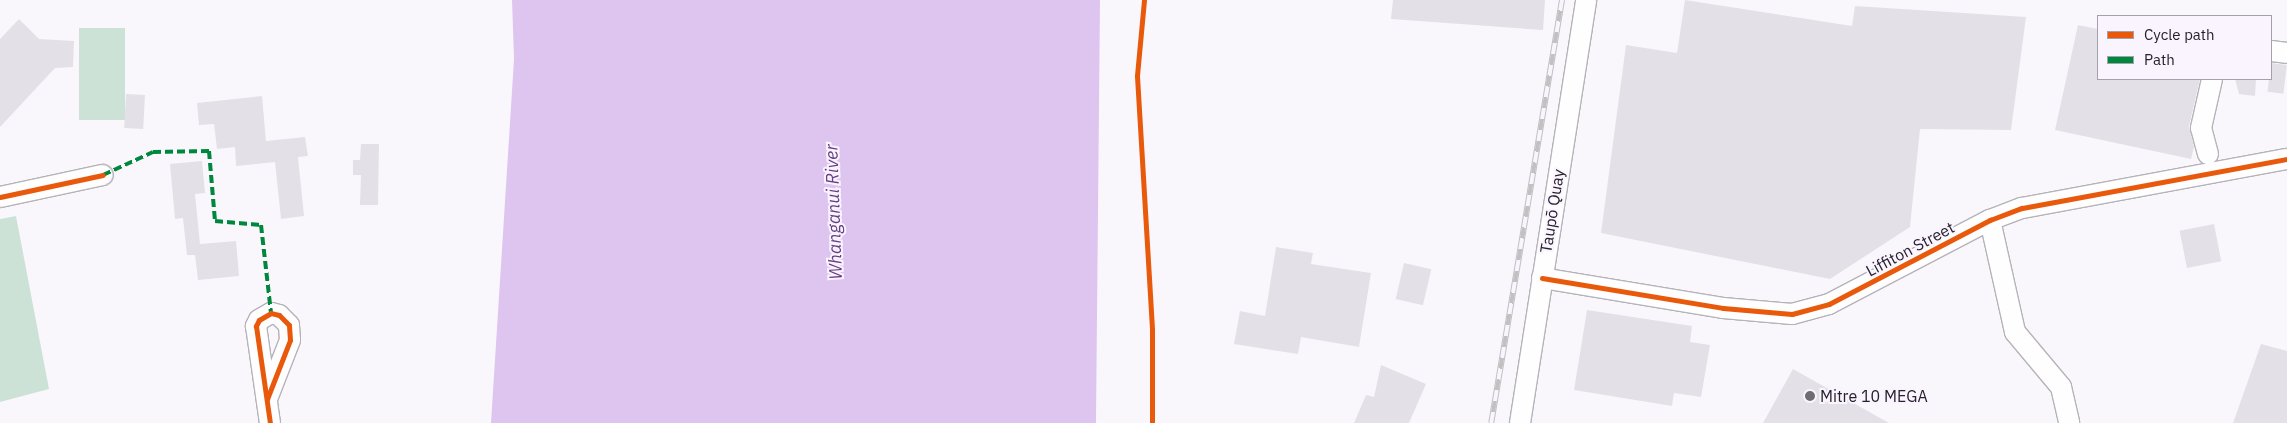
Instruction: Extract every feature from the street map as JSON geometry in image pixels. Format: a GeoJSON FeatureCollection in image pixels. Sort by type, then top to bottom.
{"type":"FeatureCollection","features":[{"type":"Feature","properties":{"kind":"street","name":"Taupō Quay"},"geometry":{"type":"LineString","coordinates":[[1520,423],[1586,0]]}},
{"type":"Feature","properties":{"kind":"street"},"geometry":{"type":"LineString","coordinates":[[2272,51],[2287,53]]}},
{"type":"Feature","properties":{"kind":"street"},"geometry":{"type":"LineString","coordinates":[[2208,154],[2201,128],[2212,80]]}},
{"type":"Feature","properties":{"kind":"street","name":"Liffiton Street"},"geometry":{"type":"LineString","coordinates":[[1542,278],[1723,308],[1792,314],[1847,295],[1990,220],[2022,208],[2067,197],[2287,159]]}},
{"type":"Feature","properties":{"kind":"street"},"geometry":{"type":"LineString","coordinates":[[0,197],[103,175]]}},
{"type":"Feature","properties":{"kind":"street"},"geometry":{"type":"LineString","coordinates":[[1990,220],[2015,332],[2060,387],[2069,423]]}},
{"type":"Feature","properties":{"kind":"street"},"geometry":{"type":"LineString","coordinates":[[268,398],[270,423]]}},
{"type":"Feature","properties":{"kind":"green space"},"geometry":{"type":"Polygon","coordinates":[[[79,28],[125,28],[125,120],[79,120],[79,28]]]}},
{"type":"Feature","properties":{"kind":"green space"},"geometry":{"type":"Polygon","coordinates":[[[16,216],[49,389],[0,402],[0,219],[16,216]]]}},
{"type":"Feature","properties":{"kind":"water","name":"Whanganui River"},"geometry":{"type":"Polygon","coordinates":[[[512,0],[1100,0],[1096,423],[491,423],[514,59],[512,0]]]}},
{"type":"Feature","properties":{"kind":"building"},"geometry":{"type":"Polygon","coordinates":[[[1393,0],[1545,0],[1543,30],[1391,19],[1393,0]]]}},
{"type":"Feature","properties":{"kind":"building"},"geometry":{"type":"Polygon","coordinates":[[[1685,0],[1852,26],[1855,6],[2026,17],[2011,130],[1920,129],[1910,227],[1830,279],[1601,233],[1626,45],[1677,53],[1685,0]]]}},
{"type":"Feature","properties":{"kind":"building"},"geometry":{"type":"Polygon","coordinates":[[[19,19],[39,39],[74,41],[73,67],[55,68],[0,127],[0,39],[19,19]]]}},
{"type":"Feature","properties":{"kind":"building"},"geometry":{"type":"Polygon","coordinates":[[[2078,25],[2097,29],[2097,80],[2200,80],[2189,126],[2194,147],[2191,159],[2055,130],[2078,25]]]}},
{"type":"Feature","properties":{"kind":"building"},"geometry":{"type":"Polygon","coordinates":[[[2272,63],[2287,65],[2283,94],[2267,92],[2269,80],[2272,80],[2272,63]]]}},
{"type":"Feature","properties":{"kind":"building"},"geometry":{"type":"Polygon","coordinates":[[[2235,80],[2256,80],[2255,96],[2239,94],[2235,80]]]}},
{"type":"Feature","properties":{"kind":"building"},"geometry":{"type":"Polygon","coordinates":[[[126,94],[145,95],[143,129],[124,128],[126,94]]]}},
{"type":"Feature","properties":{"kind":"building"},"geometry":{"type":"Polygon","coordinates":[[[262,96],[266,141],[305,137],[308,156],[298,157],[304,216],[281,219],[275,162],[236,166],[235,147],[217,149],[214,124],[199,125],[197,103],[262,96]]]}},
{"type":"Feature","properties":{"kind":"building"},"geometry":{"type":"Polygon","coordinates":[[[361,144],[379,144],[378,205],[360,205],[361,175],[353,175],[353,160],[360,160],[361,144]]]}},
{"type":"Feature","properties":{"kind":"building"},"geometry":{"type":"Polygon","coordinates":[[[202,161],[205,193],[195,194],[200,244],[236,241],[239,276],[198,280],[195,255],[187,255],[183,218],[175,219],[170,164],[202,161]]]}},
{"type":"Feature","properties":{"kind":"building"},"geometry":{"type":"Polygon","coordinates":[[[2214,224],[2221,261],[2187,268],[2180,231],[2214,224]]]}},
{"type":"Feature","properties":{"kind":"building"},"geometry":{"type":"Polygon","coordinates":[[[1276,247],[1313,253],[1311,264],[1371,273],[1359,347],[1301,337],[1298,354],[1234,344],[1240,311],[1265,316],[1276,247]]]}},
{"type":"Feature","properties":{"kind":"building"},"geometry":{"type":"Polygon","coordinates":[[[1404,263],[1431,269],[1423,305],[1396,299],[1404,263]]]}},
{"type":"Feature","properties":{"kind":"building"},"geometry":{"type":"Polygon","coordinates":[[[1587,310],[1692,326],[1690,342],[1710,345],[1701,397],[1674,393],[1672,406],[1574,390],[1587,310]]]}},
{"type":"Feature","properties":{"kind":"building"},"geometry":{"type":"Polygon","coordinates":[[[2261,344],[2287,351],[2287,423],[2233,423],[2261,344]]]}},
{"type":"Feature","properties":{"kind":"building"},"geometry":{"type":"Polygon","coordinates":[[[1381,365],[1426,384],[1409,423],[1354,423],[1366,395],[1374,397],[1381,365]]]}},
{"type":"Feature","properties":{"kind":"building","name":"Mitre 10 MEGA"},"geometry":{"type":"Polygon","coordinates":[[[1793,369],[1889,423],[1763,423],[1793,369]]]}},
{"type":"Feature","properties":{"kind":"railway"},"geometry":{"type":"LineString","coordinates":[[1491,423],[1562,0]]}},
{"type":"Feature","properties":{"kind":"marked path"},"geometry":{"type":"LineString","coordinates":[[103,175],[153,152],[209,151],[215,221],[261,225],[271,313]]}},
{"type":"Feature","properties":{"kind":"cycle path"},"geometry":{"type":"LineString","coordinates":[[1144,0],[1137,76],[1152,330],[1152,423]]}},
{"type":"Feature","properties":{"kind":"cycle path"},"geometry":{"type":"LineString","coordinates":[[1542,278],[1723,308],[1792,314],[1829,304],[1990,220],[2022,208],[2287,159]]}},
{"type":"Feature","properties":{"kind":"cycle path"},"geometry":{"type":"LineString","coordinates":[[0,197],[103,175]]}},
{"type":"Feature","properties":{"kind":"cycle path"},"geometry":{"type":"LineString","coordinates":[[267,399],[290,340],[289,325],[279,315],[271,313],[259,320],[256,326],[270,423]]}},
{"type":"Feature","properties":{"kind":"place","name":"Mitre 10 MEGA"},"geometry":{"type":"Point","coordinates":[1810,396]}}]}
